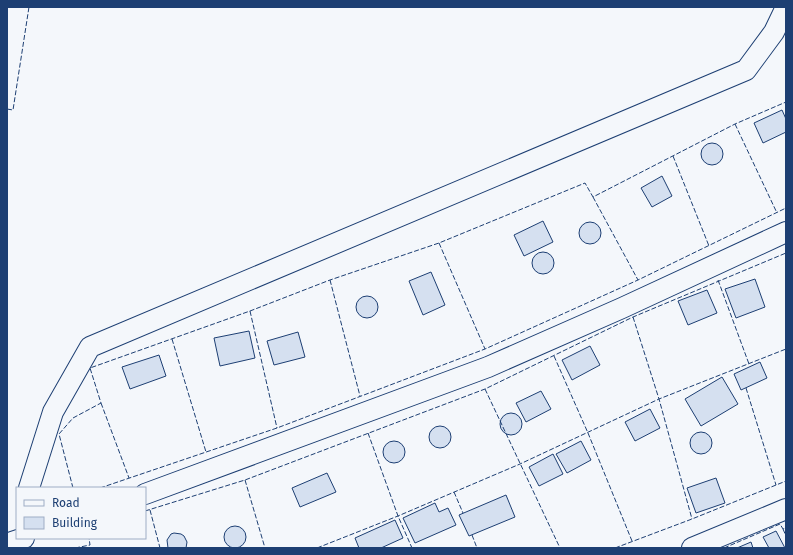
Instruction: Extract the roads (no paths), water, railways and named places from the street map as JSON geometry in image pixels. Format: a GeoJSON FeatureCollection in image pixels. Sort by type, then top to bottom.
{"type":"FeatureCollection","features":[{"type":"Feature","properties":{"kind":"street"},"geometry":{"type":"LineString","coordinates":[[29,487],[53,412],[90,347],[746,70],[774,32],[786,7]]}},
{"type":"Feature","properties":{"kind":"street"},"geometry":{"type":"LineString","coordinates":[[146,494],[488,367],[622,308],[786,232]]}},
{"type":"Feature","properties":{"kind":"street"},"geometry":{"type":"LineString","coordinates":[[692,548],[786,509]]}}]}
